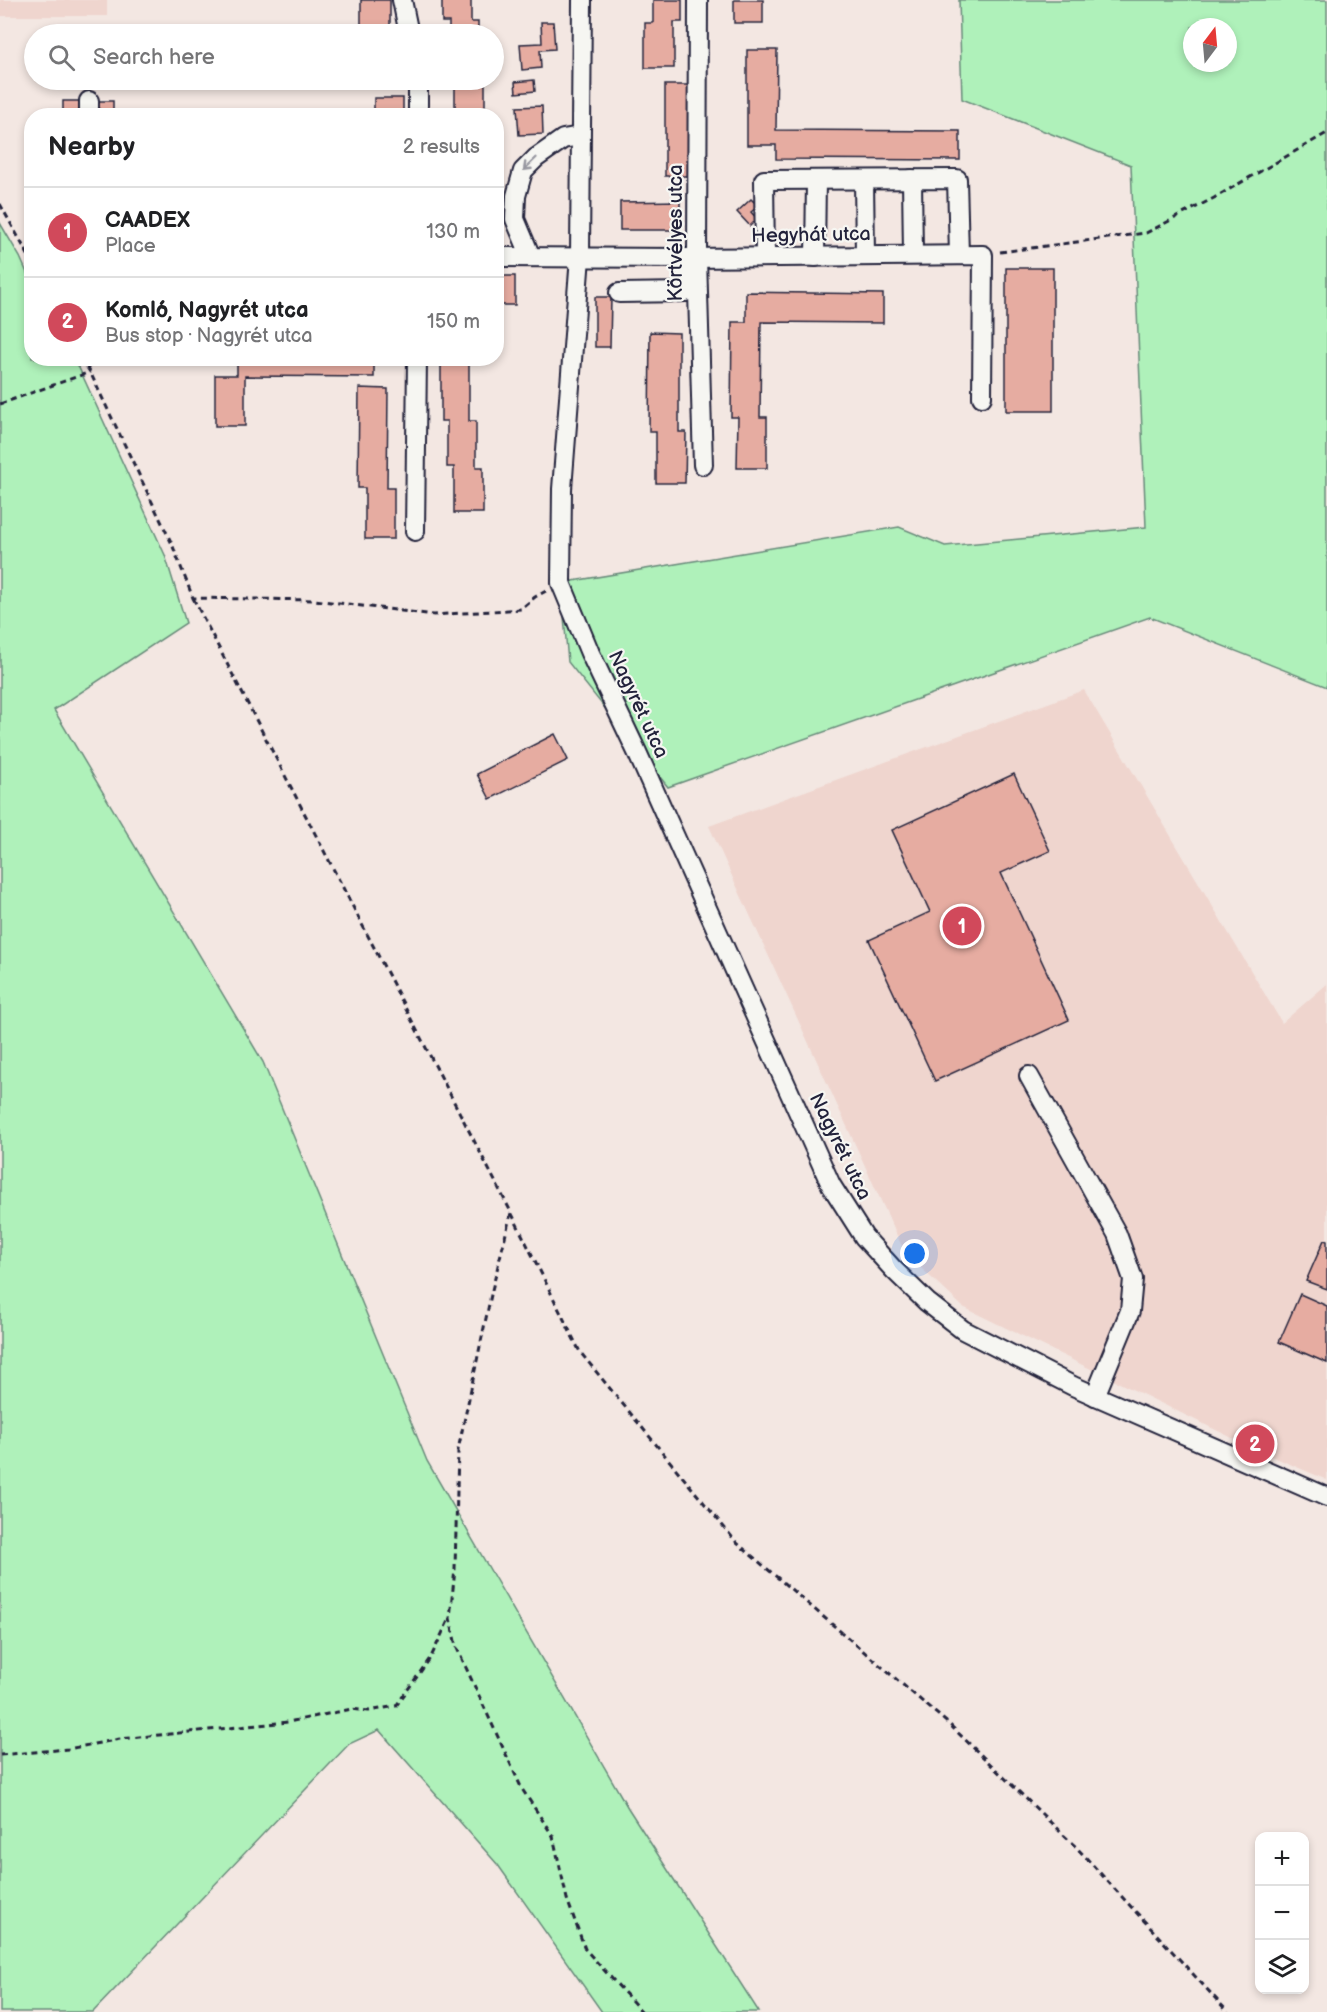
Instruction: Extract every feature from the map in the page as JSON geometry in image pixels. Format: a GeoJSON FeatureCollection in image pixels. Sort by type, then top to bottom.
{"type":"FeatureCollection","features":[{"type":"Feature","properties":{"kind":"street"},"geometry":{"type":"LineString","coordinates":[[402,0],[408,24]]}},
{"type":"Feature","properties":{"kind":"street"},"geometry":{"type":"LineString","coordinates":[[561,583],[562,489],[580,257],[582,0]]}},
{"type":"Feature","properties":{"kind":"street","name":"Körtvélyes utca"},"geometry":{"type":"LineString","coordinates":[[698,0],[691,258],[703,465]]}},
{"type":"Feature","properties":{"kind":"street"},"geometry":{"type":"LineString","coordinates":[[418,90],[418,108]]}},
{"type":"Feature","properties":{"kind":"street"},"geometry":{"type":"LineString","coordinates":[[531,257],[515,219],[516,196],[523,171],[536,158],[563,139],[580,136]]}},
{"type":"Feature","properties":{"kind":"street"},"geometry":{"type":"LineString","coordinates":[[912,179],[913,255]]}},
{"type":"Feature","properties":{"kind":"street"},"geometry":{"type":"LineString","coordinates":[[765,257],[764,180],[957,179],[959,255]]}},
{"type":"Feature","properties":{"kind":"street"},"geometry":{"type":"LineString","coordinates":[[815,257],[816,180]]}},
{"type":"Feature","properties":{"kind":"street"},"geometry":{"type":"LineString","coordinates":[[864,180],[865,256]]}},
{"type":"Feature","properties":{"kind":"street"},"geometry":{"type":"LineString","coordinates":[[982,397],[983,255]]}},
{"type":"Feature","properties":{"kind":"street","name":"Hegyhát utca"},"geometry":{"type":"LineString","coordinates":[[504,257],[983,255]]}},
{"type":"Feature","properties":{"kind":"street"},"geometry":{"type":"LineString","coordinates":[[619,292],[686,292],[691,258]]}},
{"type":"Feature","properties":{"kind":"street"},"geometry":{"type":"LineString","coordinates":[[415,531],[417,366]]}},
{"type":"Feature","properties":{"kind":"street","name":"Nagyrét utca"},"geometry":{"type":"LineString","coordinates":[[561,583],[590,653],[637,752],[831,1185],[864,1237],[927,1302],[963,1330],[1095,1396],[1327,1497]]}},
{"type":"Feature","properties":{"kind":"street"},"geometry":{"type":"LineString","coordinates":[[1029,1076],[1117,1234],[1133,1279],[1130,1311],[1095,1396]]}},
{"type":"Feature","properties":{"kind":"path"},"geometry":{"type":"LineString","coordinates":[[983,255],[1146,232],[1214,198],[1327,133]]}},
{"type":"Feature","properties":{"kind":"path"},"geometry":{"type":"LineString","coordinates":[[0,204],[24,248]]}},
{"type":"Feature","properties":{"kind":"path"},"geometry":{"type":"LineString","coordinates":[[86,366],[172,544],[193,598],[511,1212],[580,1352],[737,1543],[951,1726],[1077,1848],[1228,2012]]}},
{"type":"Feature","properties":{"kind":"path"},"geometry":{"type":"LineString","coordinates":[[0,404],[90,372]]}},
{"type":"Feature","properties":{"kind":"path"},"geometry":{"type":"LineString","coordinates":[[193,598],[315,600],[434,615],[521,609],[535,597],[561,583]]}},
{"type":"Feature","properties":{"kind":"path"},"geometry":{"type":"LineString","coordinates":[[511,1212],[458,1450],[455,1569],[450,1618],[456,1646],[522,1789],[553,1836],[567,1899],[585,1949],[642,2012]]}},
{"type":"Feature","properties":{"kind":"path"},"geometry":{"type":"LineString","coordinates":[[0,1755],[68,1749],[120,1739],[288,1722],[352,1709],[369,1711],[396,1706],[431,1657],[450,1618]]}},
{"type":"Feature","properties":{"kind":"shaded area"},"geometry":{"type":"Polygon","coordinates":[[[0,0],[107,0],[107,16],[0,16],[0,0]]]}},
{"type":"Feature","properties":{"kind":"shaded area"},"geometry":{"type":"Polygon","coordinates":[[[1084,690],[1282,1023],[1327,984],[1327,1480],[1255,1449],[963,1307],[905,1253],[709,826],[1084,690]]]}},
{"type":"Feature","properties":{"kind":"green space"},"geometry":{"type":"Polygon","coordinates":[[[959,0],[1327,0],[1327,687],[1150,617],[668,787],[568,662],[561,583],[899,527],[945,546],[1146,527],[1131,165],[962,99],[959,0]]]}},
{"type":"Feature","properties":{"kind":"green space"},"geometry":{"type":"Polygon","coordinates":[[[0,223],[24,266],[24,366],[77,366],[79,368],[165,555],[186,623],[54,710],[263,1062],[427,1461],[628,1808],[759,2012],[602,2012],[498,1865],[379,1730],[349,1744],[93,2012],[0,2012],[0,223]]]}},
{"type":"Feature","properties":{"kind":"building"},"geometry":{"type":"Polygon","coordinates":[[[361,0],[390,0],[390,24],[361,24],[361,0]]]}},
{"type":"Feature","properties":{"kind":"building"},"geometry":{"type":"Polygon","coordinates":[[[442,0],[471,0],[471,22],[478,22],[478,24],[442,22],[442,0]]]}},
{"type":"Feature","properties":{"kind":"building"},"geometry":{"type":"Polygon","coordinates":[[[653,0],[682,0],[682,22],[674,22],[674,68],[645,68],[645,23],[653,23],[653,0]]]}},
{"type":"Feature","properties":{"kind":"building"},"geometry":{"type":"Polygon","coordinates":[[[734,0],[763,0],[763,23],[734,23],[734,0]]]}},
{"type":"Feature","properties":{"kind":"building"},"geometry":{"type":"Polygon","coordinates":[[[541,22],[553,22],[555,49],[540,50],[541,68],[522,70],[520,44],[542,43],[541,22]]]}},
{"type":"Feature","properties":{"kind":"building"},"geometry":{"type":"Polygon","coordinates":[[[747,50],[777,50],[776,130],[960,131],[960,160],[776,159],[776,145],[747,145],[747,50]]]}},
{"type":"Feature","properties":{"kind":"building"},"geometry":{"type":"Polygon","coordinates":[[[534,80],[535,91],[516,93],[515,82],[534,80]]]}},
{"type":"Feature","properties":{"kind":"building"},"geometry":{"type":"Polygon","coordinates":[[[665,85],[695,85],[694,176],[665,176],[665,85]]]}},
{"type":"Feature","properties":{"kind":"building"},"geometry":{"type":"Polygon","coordinates":[[[455,90],[485,90],[485,108],[455,108],[455,90]]]}},
{"type":"Feature","properties":{"kind":"building"},"geometry":{"type":"Polygon","coordinates":[[[374,98],[403,98],[403,108],[374,108],[374,98]]]}},
{"type":"Feature","properties":{"kind":"building"},"geometry":{"type":"Polygon","coordinates":[[[63,101],[79,101],[79,108],[63,108],[63,101]]]}},
{"type":"Feature","properties":{"kind":"building"},"geometry":{"type":"Polygon","coordinates":[[[97,101],[113,101],[113,108],[97,108],[97,101]]]}},
{"type":"Feature","properties":{"kind":"building"},"geometry":{"type":"Polygon","coordinates":[[[542,106],[543,134],[519,135],[517,107],[542,106]]]}},
{"type":"Feature","properties":{"kind":"building"},"geometry":{"type":"Polygon","coordinates":[[[751,199],[758,206],[751,212],[757,219],[750,226],[737,212],[751,199]]]}},
{"type":"Feature","properties":{"kind":"building"},"geometry":{"type":"Polygon","coordinates":[[[680,201],[680,230],[620,230],[620,202],[680,201]]]}},
{"type":"Feature","properties":{"kind":"building"},"geometry":{"type":"Polygon","coordinates":[[[1006,268],[1053,268],[1053,411],[1006,411],[1006,268]]]}},
{"type":"Feature","properties":{"kind":"building"},"geometry":{"type":"Polygon","coordinates":[[[504,276],[515,276],[515,305],[504,305],[504,276]]]}},
{"type":"Feature","properties":{"kind":"building"},"geometry":{"type":"Polygon","coordinates":[[[746,292],[883,294],[883,323],[761,322],[760,417],[767,417],[767,468],[737,468],[738,417],[731,417],[732,322],[746,322],[746,292]]]}},
{"type":"Feature","properties":{"kind":"building"},"geometry":{"type":"Polygon","coordinates":[[[595,297],[611,297],[610,347],[595,347],[595,297]]]}},
{"type":"Feature","properties":{"kind":"building"},"geometry":{"type":"Polygon","coordinates":[[[650,332],[679,333],[679,432],[686,432],[685,483],[656,483],[656,432],[649,432],[650,332]]]}},
{"type":"Feature","properties":{"kind":"building"},"geometry":{"type":"Polygon","coordinates":[[[237,366],[374,366],[374,377],[245,376],[245,426],[215,426],[215,375],[237,375],[237,366]]]}},
{"type":"Feature","properties":{"kind":"building"},"geometry":{"type":"Polygon","coordinates":[[[441,366],[469,366],[469,421],[476,421],[476,467],[483,467],[483,513],[454,513],[454,467],[447,467],[447,421],[441,421],[441,366]]]}},
{"type":"Feature","properties":{"kind":"building"},"geometry":{"type":"Polygon","coordinates":[[[359,388],[388,389],[387,488],[394,488],[394,539],[365,539],[365,488],[358,488],[359,388]]]}},
{"type":"Feature","properties":{"kind":"building"},"geometry":{"type":"Polygon","coordinates":[[[555,734],[568,760],[490,799],[477,774],[555,734]]]}},
{"type":"Feature","properties":{"kind":"building"},"geometry":{"type":"Polygon","coordinates":[[[1014,774],[1050,851],[1001,873],[1069,1020],[935,1081],[869,940],[930,912],[892,830],[1014,774]]]}},
{"type":"Feature","properties":{"kind":"building"},"geometry":{"type":"Polygon","coordinates":[[[1324,1240],[1327,1241],[1327,1289],[1306,1281],[1324,1240]]]}},
{"type":"Feature","properties":{"kind":"building"},"geometry":{"type":"Polygon","coordinates":[[[1300,1294],[1327,1306],[1327,1363],[1279,1342],[1300,1294]]]}},
{"type":"Feature","properties":{"kind":"place","name":"CAADEX"},"geometry":{"type":"Point","coordinates":[962,926]}},
{"type":"Feature","properties":{"kind":"place","name":"Komló, Nagyrét utca"},"geometry":{"type":"Point","coordinates":[1255,1444]}}]}
